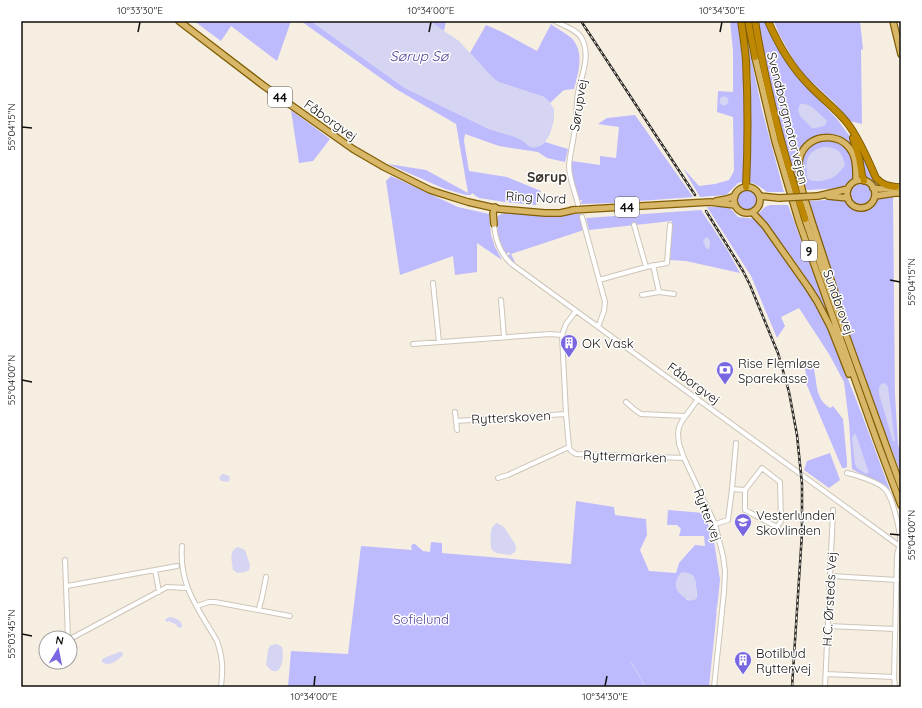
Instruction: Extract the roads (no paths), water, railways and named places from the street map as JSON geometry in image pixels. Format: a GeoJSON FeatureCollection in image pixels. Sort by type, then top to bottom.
{"type":"FeatureCollection","features":[{"type":"Feature","properties":{"kind":"highway"},"geometry":{"type":"LineString","coordinates":[[741,21],[746,59],[747,87],[746,187]]}},
{"type":"Feature","properties":{"kind":"highway","name":"Svendborgmotorvejen"},"geometry":{"type":"LineString","coordinates":[[748,21],[755,57]]}},
{"type":"Feature","properties":{"kind":"highway","name":"Svendborgmotorvejen"},"geometry":{"type":"LineString","coordinates":[[754,21],[770,99],[805,219]]}},
{"type":"Feature","properties":{"kind":"highway"},"geometry":{"type":"LineString","coordinates":[[768,21],[795,69],[848,124],[876,178],[884,185],[899,190]]}},
{"type":"Feature","properties":{"kind":"highway"},"geometry":{"type":"LineString","coordinates":[[820,96],[842,121],[851,135],[860,158],[864,181]]}},
{"type":"Feature","properties":{"kind":"main road","name":"Fåborgvej"},"geometry":{"type":"LineString","coordinates":[[179,21],[264,86],[353,149],[384,167],[457,202],[490,211],[496,209]]}},
{"type":"Feature","properties":{"kind":"main road"},"geometry":{"type":"LineString","coordinates":[[893,21],[901,54]]}},
{"type":"Feature","properties":{"kind":"main road","name":"Sundbrovej"},"geometry":{"type":"LineString","coordinates":[[755,57],[775,141],[799,222],[901,505]]}},
{"type":"Feature","properties":{"kind":"main road"},"geometry":{"type":"LineString","coordinates":[[842,323],[840,307],[801,183],[799,162],[804,149],[811,142],[823,137],[841,140],[852,151],[855,159],[856,181]]}},
{"type":"Feature","properties":{"kind":"main road"},"geometry":{"type":"LineString","coordinates":[[856,181],[864,181],[873,188],[874,196],[871,204],[860,208],[852,205],[848,198],[848,190],[856,181]]}},
{"type":"Feature","properties":{"kind":"main road","name":"Fåborgvej"},"geometry":{"type":"LineString","coordinates":[[419,184],[496,209]]}},
{"type":"Feature","properties":{"kind":"main road"},"geometry":{"type":"LineString","coordinates":[[746,187],[755,190],[760,196],[758,208],[752,212],[765,226],[808,287],[831,328],[877,441]]}},
{"type":"Feature","properties":{"kind":"main road","name":"44"},"geometry":{"type":"LineString","coordinates":[[734,196],[738,190],[746,187]]}},
{"type":"Feature","properties":{"kind":"main road"},"geometry":{"type":"LineString","coordinates":[[873,188],[899,190]]}},
{"type":"Feature","properties":{"kind":"main road"},"geometry":{"type":"LineString","coordinates":[[818,196],[848,190]]}},
{"type":"Feature","properties":{"kind":"main road"},"geometry":{"type":"LineString","coordinates":[[874,196],[899,190]]}},
{"type":"Feature","properties":{"kind":"main road"},"geometry":{"type":"LineString","coordinates":[[734,196],[735,205]]}},
{"type":"Feature","properties":{"kind":"main road","name":"Ring Nord"},"geometry":{"type":"LineString","coordinates":[[496,209],[574,210],[710,202],[727,199],[734,196]]}},
{"type":"Feature","properties":{"kind":"main road"},"geometry":{"type":"LineString","coordinates":[[760,196],[779,198],[818,196],[848,198]]}},
{"type":"Feature","properties":{"kind":"main road"},"geometry":{"type":"LineString","coordinates":[[760,203],[779,198]]}},
{"type":"Feature","properties":{"kind":"main road","name":"Ring Nord"},"geometry":{"type":"LineString","coordinates":[[710,202],[735,205]]}},
{"type":"Feature","properties":{"kind":"main road","name":"44"},"geometry":{"type":"LineString","coordinates":[[735,205],[742,213],[752,212]]}},
{"type":"Feature","properties":{"kind":"main road"},"geometry":{"type":"LineString","coordinates":[[494,224],[496,209]]}},
{"type":"Feature","properties":{"kind":"main road","name":"Sundbrovej"},"geometry":{"type":"LineString","coordinates":[[805,219],[901,487]]}},
{"type":"Feature","properties":{"kind":"street","name":"Sørupvej"},"geometry":{"type":"LineString","coordinates":[[555,21],[576,32],[582,38],[585,49],[585,68],[578,91],[575,127],[569,167],[578,204]]}},
{"type":"Feature","properties":{"kind":"street"},"geometry":{"type":"LineString","coordinates":[[582,217],[605,302],[604,311],[598,327]]}},
{"type":"Feature","properties":{"kind":"street","name":"Fåborgvej"},"geometry":{"type":"LineString","coordinates":[[494,224],[495,236],[498,245],[509,261],[900,546]]}},
{"type":"Feature","properties":{"kind":"street"},"geometry":{"type":"LineString","coordinates":[[634,225],[646,267]]}},
{"type":"Feature","properties":{"kind":"street"},"geometry":{"type":"LineString","coordinates":[[599,280],[653,265],[667,263],[670,225]]}},
{"type":"Feature","properties":{"kind":"street"},"geometry":{"type":"LineString","coordinates":[[653,265],[659,292]]}},
{"type":"Feature","properties":{"kind":"street"},"geometry":{"type":"LineString","coordinates":[[433,283],[438,342]]}},
{"type":"Feature","properties":{"kind":"street"},"geometry":{"type":"LineString","coordinates":[[642,295],[659,292],[674,294]]}},
{"type":"Feature","properties":{"kind":"street"},"geometry":{"type":"LineString","coordinates":[[501,300],[504,337]]}},
{"type":"Feature","properties":{"kind":"street"},"geometry":{"type":"LineString","coordinates":[[413,344],[550,334],[562,335],[566,324],[576,311]]}},
{"type":"Feature","properties":{"kind":"street","name":"Ryttermarken"},"geometry":{"type":"LineString","coordinates":[[562,335],[566,414],[569,447],[571,451],[576,454],[684,458]]}},
{"type":"Feature","properties":{"kind":"street","name":"Ryttervej"},"geometry":{"type":"LineString","coordinates":[[698,399],[685,416],[678,434],[679,444],[684,458],[715,524],[722,551],[724,592],[714,687]]}},
{"type":"Feature","properties":{"kind":"street"},"geometry":{"type":"LineString","coordinates":[[626,402],[641,414],[685,416]]}},
{"type":"Feature","properties":{"kind":"street","name":"Rytterskoven"},"geometry":{"type":"LineString","coordinates":[[455,412],[457,430]]}},
{"type":"Feature","properties":{"kind":"street","name":"Rytterskoven"},"geometry":{"type":"LineString","coordinates":[[456,421],[566,414]]}},
{"type":"Feature","properties":{"kind":"street"},"geometry":{"type":"LineString","coordinates":[[715,524],[728,520],[736,443]]}},
{"type":"Feature","properties":{"kind":"street","name":"Ryttermarken"},"geometry":{"type":"LineString","coordinates":[[498,478],[508,475],[569,447]]}},
{"type":"Feature","properties":{"kind":"street"},"geometry":{"type":"LineString","coordinates":[[762,468],[780,482],[781,521],[777,527],[745,510],[745,490],[762,468]]}},
{"type":"Feature","properties":{"kind":"street"},"geometry":{"type":"LineString","coordinates":[[847,473],[870,481],[884,489],[894,508],[900,534],[900,546],[897,553],[896,580],[895,687]]}},
{"type":"Feature","properties":{"kind":"street"},"geometry":{"type":"LineString","coordinates":[[732,489],[745,490]]}},
{"type":"Feature","properties":{"kind":"street","name":"H.C. Ørsteds Vej"},"geometry":{"type":"LineString","coordinates":[[825,687],[833,510]]}},
{"type":"Feature","properties":{"kind":"street"},"geometry":{"type":"LineString","coordinates":[[182,546],[182,566],[187,588],[220,648],[223,664],[220,687]]}},
{"type":"Feature","properties":{"kind":"street"},"geometry":{"type":"LineString","coordinates":[[65,560],[69,630]]}},
{"type":"Feature","properties":{"kind":"street"},"geometry":{"type":"LineString","coordinates":[[67,586],[177,566]]}},
{"type":"Feature","properties":{"kind":"street"},"geometry":{"type":"LineString","coordinates":[[155,570],[159,592]]}},
{"type":"Feature","properties":{"kind":"street"},"geometry":{"type":"LineString","coordinates":[[830,576],[896,580]]}},
{"type":"Feature","properties":{"kind":"street"},"geometry":{"type":"LineString","coordinates":[[259,610],[266,577]]}},
{"type":"Feature","properties":{"kind":"street"},"geometry":{"type":"LineString","coordinates":[[78,633],[167,587],[187,588]]}},
{"type":"Feature","properties":{"kind":"street"},"geometry":{"type":"LineString","coordinates":[[196,606],[209,602],[215,602],[290,616]]}},
{"type":"Feature","properties":{"kind":"street"},"geometry":{"type":"LineString","coordinates":[[828,626],[895,629]]}},
{"type":"Feature","properties":{"kind":"street"},"geometry":{"type":"LineString","coordinates":[[826,674],[894,677]]}},
{"type":"Feature","properties":{"kind":"water","name":"Sørup Sø"},"geometry":{"type":"Polygon","coordinates":[[[311,21],[429,21],[459,41],[498,82],[544,97],[554,109],[554,120],[550,134],[545,142],[540,146],[533,148],[522,140],[513,136],[489,129],[405,88],[311,21]]]}},
{"type":"Feature","properties":{"kind":"water"},"geometry":{"type":"Polygon","coordinates":[[[724,96],[729,101],[724,106],[719,101],[724,96]]]}},
{"type":"Feature","properties":{"kind":"water"},"geometry":{"type":"Polygon","coordinates":[[[800,104],[808,105],[815,109],[827,121],[826,124],[824,126],[812,128],[800,116],[798,110],[800,104]]]}},
{"type":"Feature","properties":{"kind":"water"},"geometry":{"type":"Polygon","coordinates":[[[823,147],[832,148],[838,151],[842,156],[845,165],[840,172],[831,178],[811,181],[807,178],[808,158],[817,149],[823,147]]]}},
{"type":"Feature","properties":{"kind":"water"},"geometry":{"type":"Polygon","coordinates":[[[707,237],[710,240],[708,250],[703,241],[707,237]]]}},
{"type":"Feature","properties":{"kind":"water"},"geometry":{"type":"Polygon","coordinates":[[[883,383],[888,387],[895,441],[893,441],[879,394],[880,386],[883,383]]]}},
{"type":"Feature","properties":{"kind":"water"},"geometry":{"type":"Polygon","coordinates":[[[854,434],[856,435],[869,472],[866,474],[857,468],[855,464],[852,439],[854,434]]]}},
{"type":"Feature","properties":{"kind":"water"},"geometry":{"type":"Polygon","coordinates":[[[222,474],[229,476],[230,479],[228,482],[221,481],[219,478],[222,474]]]}},
{"type":"Feature","properties":{"kind":"water"},"geometry":{"type":"Polygon","coordinates":[[[497,523],[504,527],[515,544],[515,552],[510,555],[496,553],[491,549],[491,531],[497,523]]]}},
{"type":"Feature","properties":{"kind":"water"},"geometry":{"type":"Polygon","coordinates":[[[238,547],[245,550],[250,565],[249,570],[238,573],[233,570],[231,557],[233,551],[238,547]]]}},
{"type":"Feature","properties":{"kind":"water"},"geometry":{"type":"Polygon","coordinates":[[[682,572],[693,575],[696,582],[696,599],[690,601],[677,591],[676,582],[682,572]]]}},
{"type":"Feature","properties":{"kind":"water"},"geometry":{"type":"Polygon","coordinates":[[[169,617],[178,620],[182,627],[179,628],[169,621],[165,621],[169,617]]]}},
{"type":"Feature","properties":{"kind":"water"},"geometry":{"type":"Polygon","coordinates":[[[275,644],[282,647],[283,657],[280,667],[275,671],[271,670],[266,665],[268,650],[270,646],[275,644]]]}},
{"type":"Feature","properties":{"kind":"water"},"geometry":{"type":"Polygon","coordinates":[[[122,652],[123,655],[111,664],[102,662],[102,659],[122,652]]]}},
{"type":"Feature","properties":{"kind":"waterway"},"geometry":{"type":"LineString","coordinates":[[716,613],[717,604]]}},
{"type":"Feature","properties":{"kind":"waterway"},"geometry":{"type":"LineString","coordinates":[[631,662],[641,679]]}},
{"type":"Feature","properties":{"kind":"waterway"},"geometry":{"type":"LineString","coordinates":[[642,681],[645,687]]}},
{"type":"Feature","properties":{"kind":"railway"},"geometry":{"type":"LineString","coordinates":[[581,21],[695,195]]}},
{"type":"Feature","properties":{"kind":"railway"},"geometry":{"type":"LineString","coordinates":[[706,211],[743,271],[778,353],[789,392],[797,435],[802,484],[802,533],[792,687]]}},
{"type":"Feature","properties":{"kind":"place","name":"OK Vask"},"geometry":{"type":"Point","coordinates":[569,358]}},
{"type":"Feature","properties":{"kind":"place","name":"Rise Flemløse Sparekasse"},"geometry":{"type":"Point","coordinates":[725,385]}},
{"type":"Feature","properties":{"kind":"place","name":"Vesterlunden Skovlinden"},"geometry":{"type":"Point","coordinates":[743,537]}},
{"type":"Feature","properties":{"kind":"place","name":"Botilbud Ryttervej"},"geometry":{"type":"Point","coordinates":[743,675]}},
{"type":"Feature","properties":{"kind":"district","name":"Sørup"},"geometry":{"type":"Point","coordinates":[547,177]}},
{"type":"Feature","properties":{"kind":"park label","name":"Sofielund"},"geometry":{"type":"Point","coordinates":[421,619]}}]}
